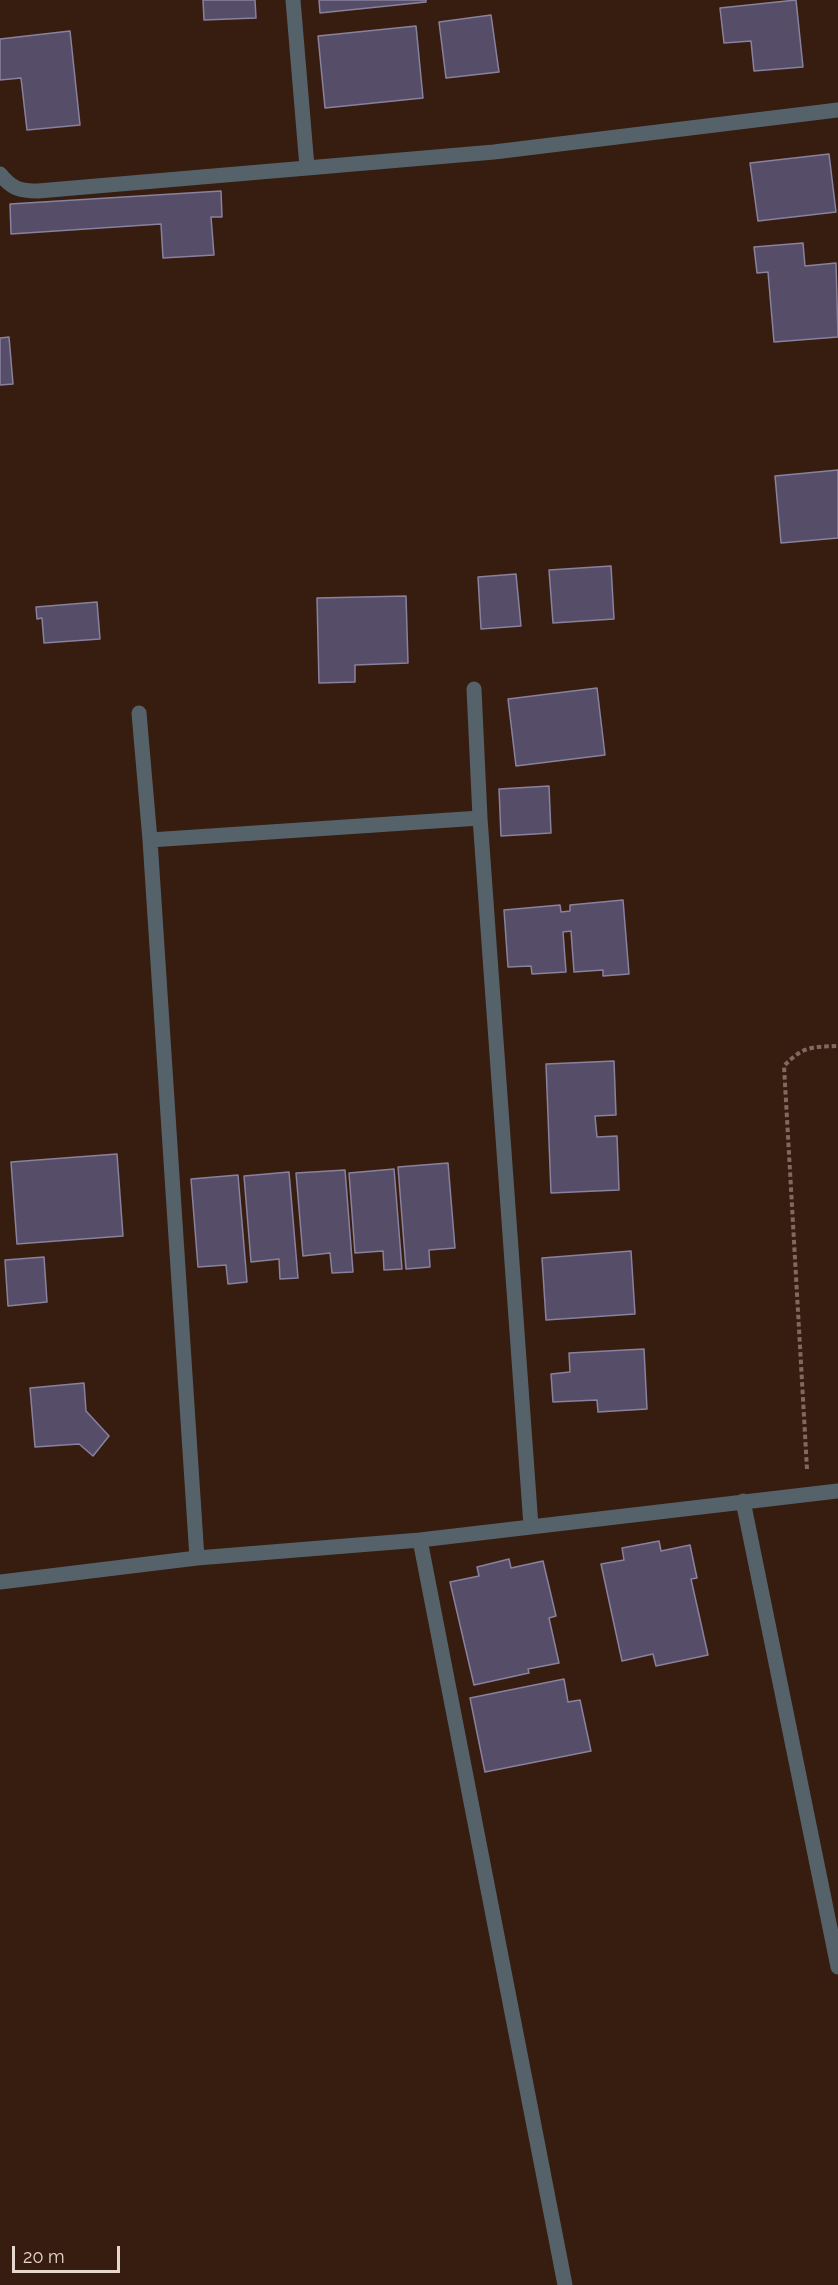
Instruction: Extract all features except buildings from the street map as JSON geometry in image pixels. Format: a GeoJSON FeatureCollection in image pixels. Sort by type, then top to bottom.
{"type":"FeatureCollection","features":[{"type":"Feature","properties":{"kind":"street"},"geometry":{"type":"LineString","coordinates":[[293,0],[307,167]]}},
{"type":"Feature","properties":{"kind":"street"},"geometry":{"type":"LineString","coordinates":[[0,174],[6,182],[21,191],[38,191],[494,152],[838,110]]}},
{"type":"Feature","properties":{"kind":"street"},"geometry":{"type":"LineString","coordinates":[[474,689],[480,818],[531,1526]]}},
{"type":"Feature","properties":{"kind":"street"},"geometry":{"type":"LineString","coordinates":[[139,713],[150,840],[197,1558]]}},
{"type":"Feature","properties":{"kind":"street"},"geometry":{"type":"LineString","coordinates":[[150,840],[480,818]]}},
{"type":"Feature","properties":{"kind":"street"},"geometry":{"type":"LineString","coordinates":[[0,1582],[197,1558],[420,1540],[838,1491]]}},
{"type":"Feature","properties":{"kind":"street"},"geometry":{"type":"LineString","coordinates":[[743,1501],[838,1967]]}},
{"type":"Feature","properties":{"kind":"street"},"geometry":{"type":"LineString","coordinates":[[420,1540],[566,2285]]}},
{"type":"Feature","properties":{"kind":"path"},"geometry":{"type":"LineString","coordinates":[[808,1494],[783,1066],[797,1052],[813,1047],[838,1046]]}}]}
